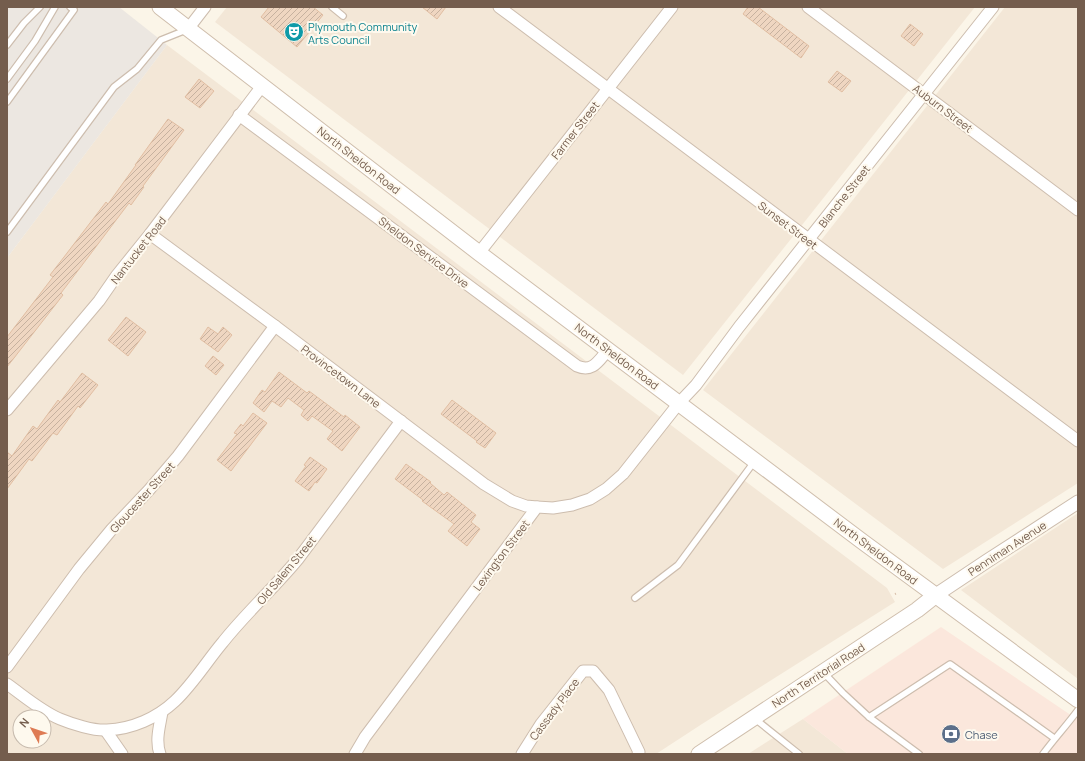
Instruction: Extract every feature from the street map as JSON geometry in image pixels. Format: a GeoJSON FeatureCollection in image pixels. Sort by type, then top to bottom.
{"type":"FeatureCollection","features":[{"type":"Feature","properties":{"kind":"main road","name":"North Sheldon Road"},"geometry":{"type":"LineString","coordinates":[[160,7],[479,253],[863,542],[1078,700]]}},
{"type":"Feature","properties":{"kind":"main road","name":"North Territorial Road"},"geometry":{"type":"LineString","coordinates":[[699,754],[911,614],[936,595]]}},
{"type":"Feature","properties":{"kind":"street"},"geometry":{"type":"LineString","coordinates":[[188,29],[205,7]]}},
{"type":"Feature","properties":{"kind":"street","name":"Sunset Street"},"geometry":{"type":"LineString","coordinates":[[499,7],[1078,441]]}},
{"type":"Feature","properties":{"kind":"street","name":"Farmer Street"},"geometry":{"type":"LineString","coordinates":[[479,253],[672,7]]}},
{"type":"Feature","properties":{"kind":"street","name":"Auburn Street"},"geometry":{"type":"LineString","coordinates":[[808,7],[1078,210]]}},
{"type":"Feature","properties":{"kind":"street","name":"Blanche Street"},"geometry":{"type":"LineString","coordinates":[[679,403],[696,385],[740,327],[993,7]]}},
{"type":"Feature","properties":{"kind":"street","name":"Nantucket Road"},"geometry":{"type":"LineString","coordinates":[[7,410],[100,301],[118,275],[262,86]]}},
{"type":"Feature","properties":{"kind":"street","name":"Sheldon Service Drive"},"geometry":{"type":"LineString","coordinates":[[239,115],[577,366],[586,369],[593,367],[608,350]]}},
{"type":"Feature","properties":{"kind":"street","name":"Provincetown Lane"},"geometry":{"type":"LineString","coordinates":[[150,234],[276,326],[484,484],[512,501],[526,506],[537,507]]}},
{"type":"Feature","properties":{"kind":"street","name":"Gloucester Street"},"geometry":{"type":"LineString","coordinates":[[7,667],[79,569],[112,529],[150,490],[178,456],[276,326]]}},
{"type":"Feature","properties":{"kind":"street"},"geometry":{"type":"LineString","coordinates":[[537,507],[553,508],[572,505],[590,499],[606,489],[623,474],[679,403]]}},
{"type":"Feature","properties":{"kind":"street","name":"Old Salem Street"},"geometry":{"type":"LineString","coordinates":[[7,684],[59,719],[83,727],[106,730],[136,724],[162,712],[176,700],[234,628],[298,559],[401,420]]}},
{"type":"Feature","properties":{"kind":"street","name":"Penniman Avenue"},"geometry":{"type":"LineString","coordinates":[[936,595],[1078,502]]}},
{"type":"Feature","properties":{"kind":"street","name":"Lexington Street"},"geometry":{"type":"LineString","coordinates":[[355,754],[365,737],[537,507]]}},
{"type":"Feature","properties":{"kind":"street","name":"Cassady Place"},"geometry":{"type":"LineString","coordinates":[[522,754],[542,724],[583,671],[593,671],[609,690],[641,753]]}},
{"type":"Feature","properties":{"kind":"street"},"geometry":{"type":"LineString","coordinates":[[160,754],[158,734],[162,712]]}},
{"type":"Feature","properties":{"kind":"street"},"geometry":{"type":"LineString","coordinates":[[106,730],[122,754]]}},
{"type":"Feature","properties":{"kind":"lane"},"geometry":{"type":"LineString","coordinates":[[7,45],[24,23],[40,7]]}},
{"type":"Feature","properties":{"kind":"lane"},"geometry":{"type":"LineString","coordinates":[[7,79],[35,41],[55,7]]}},
{"type":"Feature","properties":{"kind":"lane"},"geometry":{"type":"LineString","coordinates":[[7,102],[74,10],[70,7]]}},
{"type":"Feature","properties":{"kind":"lane"},"geometry":{"type":"LineString","coordinates":[[332,7],[343,16]]}},
{"type":"Feature","properties":{"kind":"lane"},"geometry":{"type":"LineString","coordinates":[[7,232],[114,87],[137,69],[160,40],[188,29]]}},
{"type":"Feature","properties":{"kind":"lane"},"geometry":{"type":"LineString","coordinates":[[634,598],[678,565],[756,460]]}},
{"type":"Feature","properties":{"kind":"lane"},"geometry":{"type":"LineString","coordinates":[[869,717],[950,664],[1054,738]]}},
{"type":"Feature","properties":{"kind":"lane"},"geometry":{"type":"LineString","coordinates":[[823,672],[842,693],[869,717],[919,754]]}},
{"type":"Feature","properties":{"kind":"lane"},"geometry":{"type":"LineString","coordinates":[[1042,754],[1054,738],[1070,722],[1078,710]]}},
{"type":"Feature","properties":{"kind":"lane"},"geometry":{"type":"LineString","coordinates":[[754,718],[799,754]]}},
{"type":"Feature","properties":{"kind":"shaded area"},"geometry":{"type":"Polygon","coordinates":[[[7,7],[119,7],[167,45],[7,258],[7,7]]]}},
{"type":"Feature","properties":{"kind":"shaded area"},"geometry":{"type":"Polygon","coordinates":[[[227,7],[975,7],[683,375],[215,22],[227,7]]]}},
{"type":"Feature","properties":{"kind":"shaded area"},"geometry":{"type":"Polygon","coordinates":[[[1005,7],[1078,7],[1078,483],[943,569],[703,390],[1005,7]]]}},
{"type":"Feature","properties":{"kind":"shaded area"},"geometry":{"type":"Polygon","coordinates":[[[167,45],[887,588],[895,602],[656,754],[7,754],[7,258],[167,45]]]}},
{"type":"Feature","properties":{"kind":"shaded area"},"geometry":{"type":"Polygon","coordinates":[[[1078,513],[1078,679],[961,590],[1078,513]]]}},
{"type":"Feature","properties":{"kind":"shaded area"},"geometry":{"type":"Polygon","coordinates":[[[941,627],[1078,720],[1078,754],[848,754],[803,719],[941,627]]]}},
{"type":"Feature","properties":{"kind":"shaded area"},"geometry":{"type":"Polygon","coordinates":[[[803,719],[848,754],[748,754],[803,719]]]}},
{"type":"Feature","properties":{"kind":"building","name":"Plymouth Community Arts Council"},"geometry":{"type":"Polygon","coordinates":[[[269,7],[313,7],[323,15],[297,47],[261,17],[269,7]]]}},
{"type":"Feature","properties":{"kind":"building"},"geometry":{"type":"Polygon","coordinates":[[[422,7],[446,7],[437,19],[422,7]]]}},
{"type":"Feature","properties":{"kind":"building"},"geometry":{"type":"Polygon","coordinates":[[[748,7],[758,7],[809,46],[801,58],[743,14],[748,7]]]}},
{"type":"Feature","properties":{"kind":"building"},"geometry":{"type":"Polygon","coordinates":[[[910,24],[923,34],[914,46],[901,36],[910,24]]]}},
{"type":"Feature","properties":{"kind":"building"},"geometry":{"type":"Polygon","coordinates":[[[837,71],[851,81],[842,92],[828,82],[837,71]]]}},
{"type":"Feature","properties":{"kind":"building"},"geometry":{"type":"Polygon","coordinates":[[[199,79],[214,91],[200,108],[185,97],[199,79]]]}},
{"type":"Feature","properties":{"kind":"building"},"geometry":{"type":"Polygon","coordinates":[[[168,119],[184,130],[131,205],[129,203],[61,293],[63,295],[7,367],[7,337],[53,277],[50,275],[106,202],[108,204],[168,119]]]}},
{"type":"Feature","properties":{"kind":"building"},"geometry":{"type":"Polygon","coordinates":[[[126,317],[146,332],[128,356],[108,340],[126,317]]]}},
{"type":"Feature","properties":{"kind":"building"},"geometry":{"type":"Polygon","coordinates":[[[208,327],[218,334],[223,327],[232,335],[218,352],[200,339],[208,327]]]}},
{"type":"Feature","properties":{"kind":"building"},"geometry":{"type":"Polygon","coordinates":[[[213,356],[224,365],[216,375],[205,366],[213,356]]]}},
{"type":"Feature","properties":{"kind":"building"},"geometry":{"type":"Polygon","coordinates":[[[279,372],[307,393],[309,391],[360,427],[342,451],[327,439],[333,431],[312,416],[308,421],[301,415],[304,410],[288,398],[281,407],[272,401],[264,412],[253,403],[262,390],[265,392],[279,372]]]}},
{"type":"Feature","properties":{"kind":"building"},"geometry":{"type":"Polygon","coordinates":[[[82,373],[98,385],[80,408],[78,406],[57,435],[53,433],[32,461],[29,459],[7,489],[7,452],[12,456],[33,426],[37,429],[58,400],[60,402],[82,373]]]}},
{"type":"Feature","properties":{"kind":"building"},"geometry":{"type":"Polygon","coordinates":[[[452,400],[496,433],[485,448],[441,414],[452,400]]]}},
{"type":"Feature","properties":{"kind":"building"},"geometry":{"type":"Polygon","coordinates":[[[253,413],[267,423],[231,471],[217,460],[237,434],[234,433],[241,424],[243,426],[253,413]]]}},
{"type":"Feature","properties":{"kind":"building"},"geometry":{"type":"Polygon","coordinates":[[[310,457],[327,469],[309,491],[295,481],[306,466],[304,465],[310,457]]]}},
{"type":"Feature","properties":{"kind":"building"},"geometry":{"type":"Polygon","coordinates":[[[406,464],[431,482],[430,483],[444,495],[447,492],[476,515],[471,522],[480,529],[467,546],[448,531],[454,524],[395,479],[406,464]]]}},
{"type":"Feature","properties":{"kind":"place","name":"Plymouth Community Arts Council"},"geometry":{"type":"Point","coordinates":[294,32]}},
{"type":"Feature","properties":{"kind":"place","name":"Chase"},"geometry":{"type":"Point","coordinates":[951,734]}}]}
